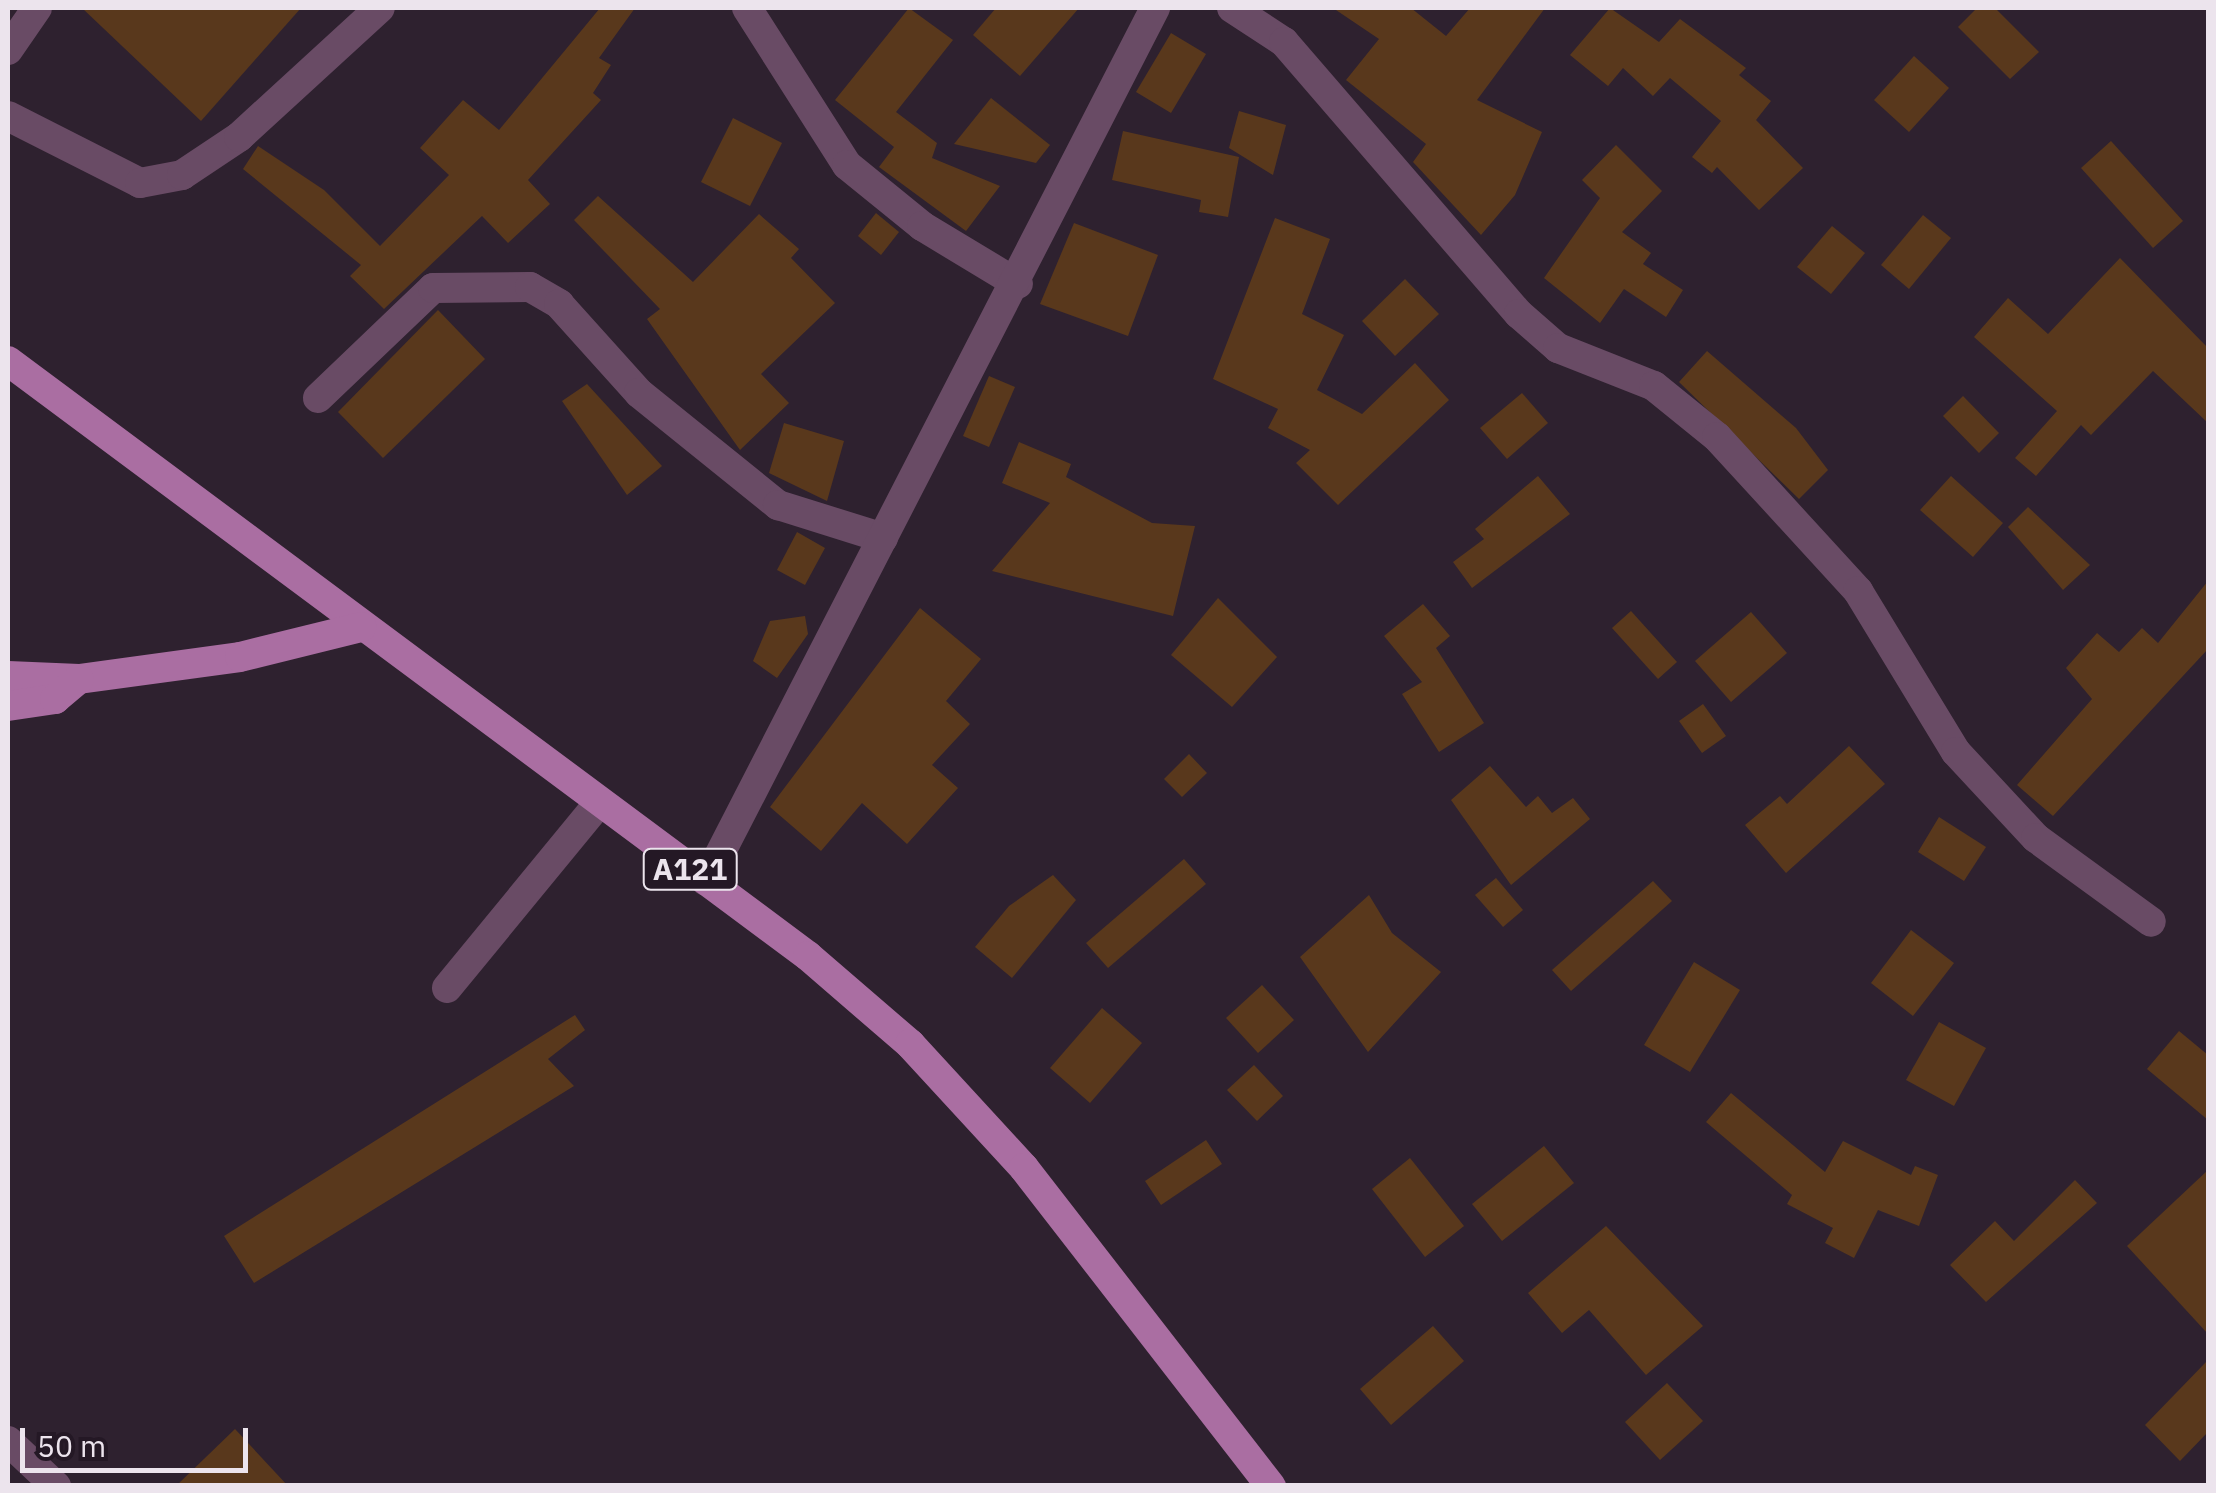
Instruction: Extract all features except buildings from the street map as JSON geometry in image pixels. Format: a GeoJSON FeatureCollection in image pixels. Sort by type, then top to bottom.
{"type":"FeatureCollection","features":[{"type":"Feature","properties":{"kind":"main road","name":"A121"},"geometry":{"type":"LineString","coordinates":[[8,361],[808,956],[964,1100],[1271,1486]]}},
{"type":"Feature","properties":{"kind":"main road"},"geometry":{"type":"LineString","coordinates":[[8,676],[79,679],[240,657],[362,627]]}},
{"type":"Feature","properties":{"kind":"main road"},"geometry":{"type":"LineString","coordinates":[[8,706],[55,698],[79,679]]}},
{"type":"Feature","properties":{"kind":"street"},"geometry":{"type":"LineString","coordinates":[[8,50],[37,8]]}},
{"type":"Feature","properties":{"kind":"street"},"geometry":{"type":"LineString","coordinates":[[8,116],[140,183],[182,175],[239,138],[380,8]]}},
{"type":"Feature","properties":{"kind":"street"},"geometry":{"type":"LineString","coordinates":[[747,8],[847,165],[922,226],[1018,284]]}},
{"type":"Feature","properties":{"kind":"street"},"geometry":{"type":"LineString","coordinates":[[706,881],[1018,284],[1155,8]]}},
{"type":"Feature","properties":{"kind":"street"},"geometry":{"type":"LineString","coordinates":[[1232,8],[1284,42],[1519,314],[1558,348],[1654,386],[1716,437],[1858,591],[1956,752],[2036,838],[2151,922]]}},
{"type":"Feature","properties":{"kind":"street"},"geometry":{"type":"LineString","coordinates":[[318,398],[433,288],[530,287],[558,304],[639,394],[778,505],[883,538]]}},
{"type":"Feature","properties":{"kind":"street"},"geometry":{"type":"LineString","coordinates":[[447,988],[599,803]]}},
{"type":"Feature","properties":{"kind":"street"},"geometry":{"type":"LineString","coordinates":[[8,1441],[56,1486]]}}]}
